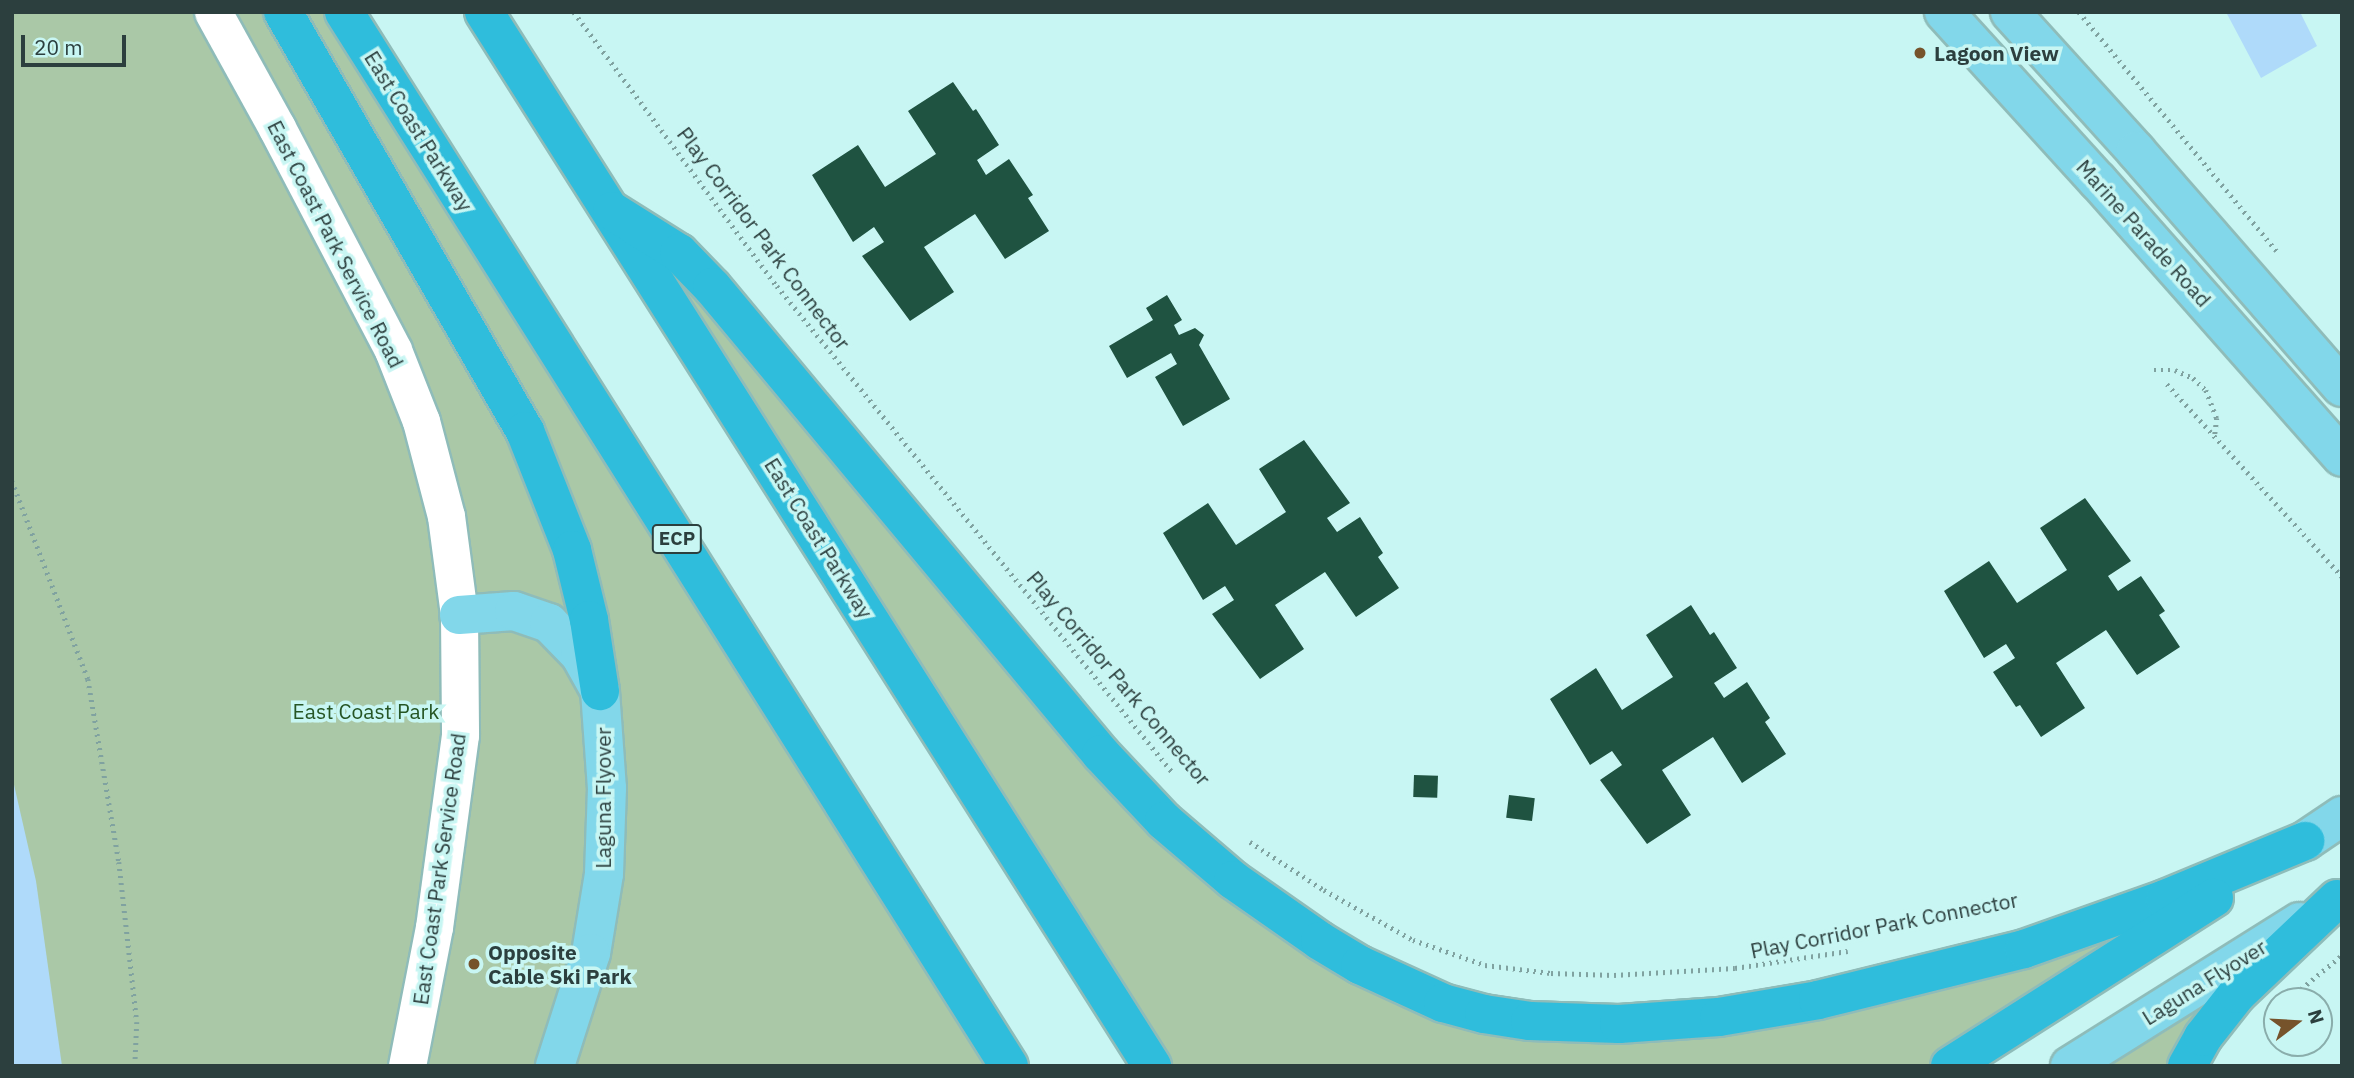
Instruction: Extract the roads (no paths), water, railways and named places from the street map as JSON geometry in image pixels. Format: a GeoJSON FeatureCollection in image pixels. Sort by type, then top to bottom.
{"type":"FeatureCollection","features":[{"type":"Feature","properties":{"kind":"highway"},"geometry":{"type":"LineString","coordinates":[[283,12],[525,431],[572,550],[586,608],[600,691]]}},
{"type":"Feature","properties":{"kind":"highway","name":"East Coast Parkway"},"geometry":{"type":"LineString","coordinates":[[344,12],[1009,1066]]}},
{"type":"Feature","properties":{"kind":"highway","name":"East Coast Parkway"},"geometry":{"type":"LineString","coordinates":[[484,12],[1152,1066]]}},
{"type":"Feature","properties":{"kind":"highway"},"geometry":{"type":"LineString","coordinates":[[612,211],[679,253],[712,287],[1092,743],[1164,821],[1233,880],[1320,941],[1369,970],[1443,1003],[1485,1014],[1530,1021],[1619,1024],[1719,1017],[1796,1004],[2024,950],[2165,899],[2305,841]]}},
{"type":"Feature","properties":{"kind":"highway"},"geometry":{"type":"LineString","coordinates":[[1950,1066],[2305,841]]}},
{"type":"Feature","properties":{"kind":"highway"},"geometry":{"type":"LineString","coordinates":[[2187,1066],[2203,1037],[2237,995],[2339,897]]}},
{"type":"Feature","properties":{"kind":"main road","name":"Marine Parade Road"},"geometry":{"type":"LineString","coordinates":[[1944,12],[2107,191],[2342,457]]}},
{"type":"Feature","properties":{"kind":"main road"},"geometry":{"type":"LineString","coordinates":[[2010,12],[2136,150],[2342,387]]}},
{"type":"Feature","properties":{"kind":"main road"},"geometry":{"type":"LineString","coordinates":[[459,615],[514,611],[549,623],[576,649],[600,691]]}},
{"type":"Feature","properties":{"kind":"main road","name":"Laguna Flyover"},"geometry":{"type":"LineString","coordinates":[[555,1066],[592,953],[604,874],[607,788],[600,691]]}},
{"type":"Feature","properties":{"kind":"main road"},"geometry":{"type":"LineString","coordinates":[[2305,841],[2342,817]]}},
{"type":"Feature","properties":{"kind":"main road","name":"Laguna Flyover"},"geometry":{"type":"LineString","coordinates":[[2070,1066],[2339,897]]}},
{"type":"Feature","properties":{"kind":"street","name":"East Coast Park Service Road"},"geometry":{"type":"LineString","coordinates":[[213,12],[359,282],[397,362],[435,467],[454,564],[459,615],[461,705],[457,765],[434,927],[407,1066]]}},
{"type":"Feature","properties":{"kind":"water"},"geometry":{"type":"Polygon","coordinates":[[[2226,12],[2300,12],[2317,46],[2261,78],[2226,12]]]}},
{"type":"Feature","properties":{"kind":"water"},"geometry":{"type":"Polygon","coordinates":[[[12,776],[36,881],[62,1066],[12,1066],[12,776]]]}},
{"type":"Feature","properties":{"kind":"place","name":"Lagoon View"},"geometry":{"type":"Point","coordinates":[1920,53]}},
{"type":"Feature","properties":{"kind":"place","name":"Opposite Cable Ski Park"},"geometry":{"type":"Point","coordinates":[474,964]}},
{"type":"Feature","properties":{"kind":"park label","name":"East Coast Park"},"geometry":{"type":"Point","coordinates":[366,711]}}]}
